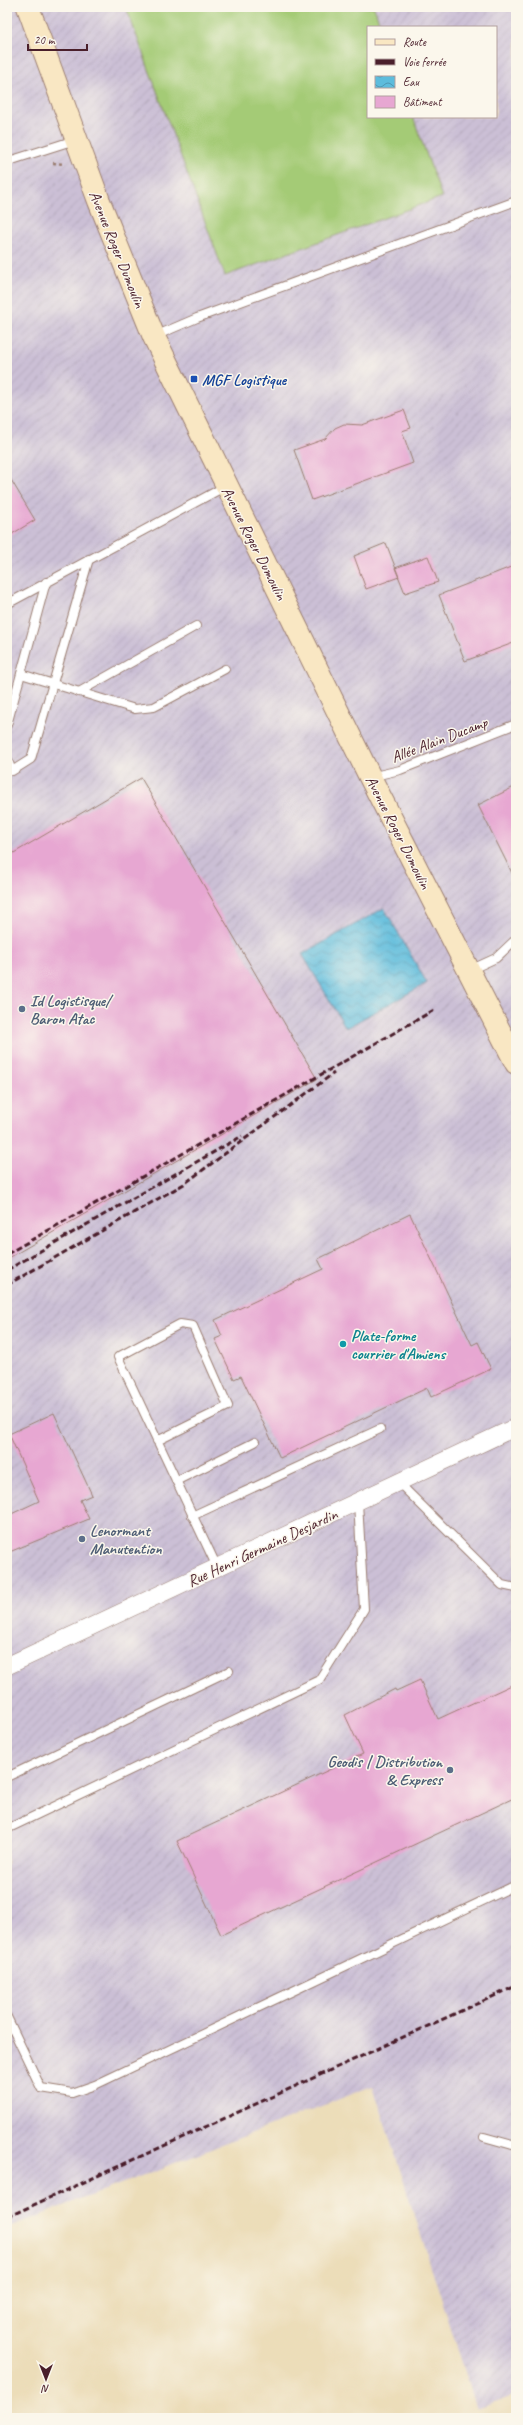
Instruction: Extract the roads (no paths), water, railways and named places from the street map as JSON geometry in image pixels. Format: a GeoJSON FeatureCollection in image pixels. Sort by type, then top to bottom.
{"type":"FeatureCollection","features":[{"type":"Feature","properties":{"kind":"main road","name":"Avenue Roger Dumoulin"},"geometry":{"type":"LineString","coordinates":[[28,7],[76,140],[154,337],[370,776],[515,1057]]}},
{"type":"Feature","properties":{"kind":"street","name":"Rue Henri Germaine Desjardin"},"geometry":{"type":"LineString","coordinates":[[7,1666],[516,1427]]}},
{"type":"Feature","properties":{"kind":"lane"},"geometry":{"type":"LineString","coordinates":[[9,161],[76,140]]}},
{"type":"Feature","properties":{"kind":"lane"},"geometry":{"type":"LineString","coordinates":[[154,337],[197,318],[516,201]]}},
{"type":"Feature","properties":{"kind":"lane"},"geometry":{"type":"LineString","coordinates":[[7,604],[226,486]]}},
{"type":"Feature","properties":{"kind":"lane"},"geometry":{"type":"LineString","coordinates":[[7,758],[9,772],[31,759],[88,559]]}},
{"type":"Feature","properties":{"kind":"lane"},"geometry":{"type":"LineString","coordinates":[[7,725],[46,582]]}},
{"type":"Feature","properties":{"kind":"lane"},"geometry":{"type":"LineString","coordinates":[[79,692],[196,626]]}},
{"type":"Feature","properties":{"kind":"lane"},"geometry":{"type":"LineString","coordinates":[[21,674],[136,709],[154,707],[225,668]]}},
{"type":"Feature","properties":{"kind":"lane","name":"Allée Alain Ducamp"},"geometry":{"type":"LineString","coordinates":[[370,776],[400,770],[516,724]]}},
{"type":"Feature","properties":{"kind":"lane"},"geometry":{"type":"LineString","coordinates":[[470,970],[496,958],[516,939]]}},
{"type":"Feature","properties":{"kind":"lane"},"geometry":{"type":"LineString","coordinates":[[157,1441],[228,1406],[193,1326],[180,1324],[118,1357],[157,1441],[176,1481],[192,1516],[218,1567]]}},
{"type":"Feature","properties":{"kind":"lane"},"geometry":{"type":"LineString","coordinates":[[192,1516],[380,1429]]}},
{"type":"Feature","properties":{"kind":"lane"},"geometry":{"type":"LineString","coordinates":[[176,1481],[255,1442]]}},
{"type":"Feature","properties":{"kind":"lane"},"geometry":{"type":"LineString","coordinates":[[398,1482],[502,1585],[516,1588]]}},
{"type":"Feature","properties":{"kind":"lane"},"geometry":{"type":"LineString","coordinates":[[7,1829],[320,1680],[364,1609],[358,1502]]}},
{"type":"Feature","properties":{"kind":"lane"},"geometry":{"type":"LineString","coordinates":[[7,1777],[228,1671]]}},
{"type":"Feature","properties":{"kind":"lane"},"geometry":{"type":"LineString","coordinates":[[7,2017],[41,2088],[72,2093],[95,2085],[516,1885]]}},
{"type":"Feature","properties":{"kind":"lane"},"geometry":{"type":"LineString","coordinates":[[484,2137],[516,2146]]}},
{"type":"Feature","properties":{"kind":"water"},"geometry":{"type":"Polygon","coordinates":[[[384,908],[427,983],[346,1028],[302,954],[384,908]]]}},
{"type":"Feature","properties":{"kind":"railway"},"geometry":{"type":"LineString","coordinates":[[7,1254],[434,1010]]}},
{"type":"Feature","properties":{"kind":"railway"},"geometry":{"type":"LineString","coordinates":[[7,1285],[184,1184],[334,1073]]}},
{"type":"Feature","properties":{"kind":"railway"},"geometry":{"type":"LineString","coordinates":[[7,1270],[242,1136]]}},
{"type":"Feature","properties":{"kind":"railway"},"geometry":{"type":"LineString","coordinates":[[7,2217],[516,1986]]}},
{"type":"Feature","properties":{"kind":"place","name":"MGF Logistique"},"geometry":{"type":"Point","coordinates":[194,379]}},
{"type":"Feature","properties":{"kind":"place","name":"Id Logistisque/ Baron Atac"},"geometry":{"type":"Point","coordinates":[22,1009]}},
{"type":"Feature","properties":{"kind":"place","name":"Plate-forme courrier d'Amiens"},"geometry":{"type":"Point","coordinates":[343,1344]}},
{"type":"Feature","properties":{"kind":"place","name":"Lenormant Manutention"},"geometry":{"type":"Point","coordinates":[82,1539]}},
{"type":"Feature","properties":{"kind":"place","name":"Geodis | Distribution & Express"},"geometry":{"type":"Point","coordinates":[450,1770]}}]}
